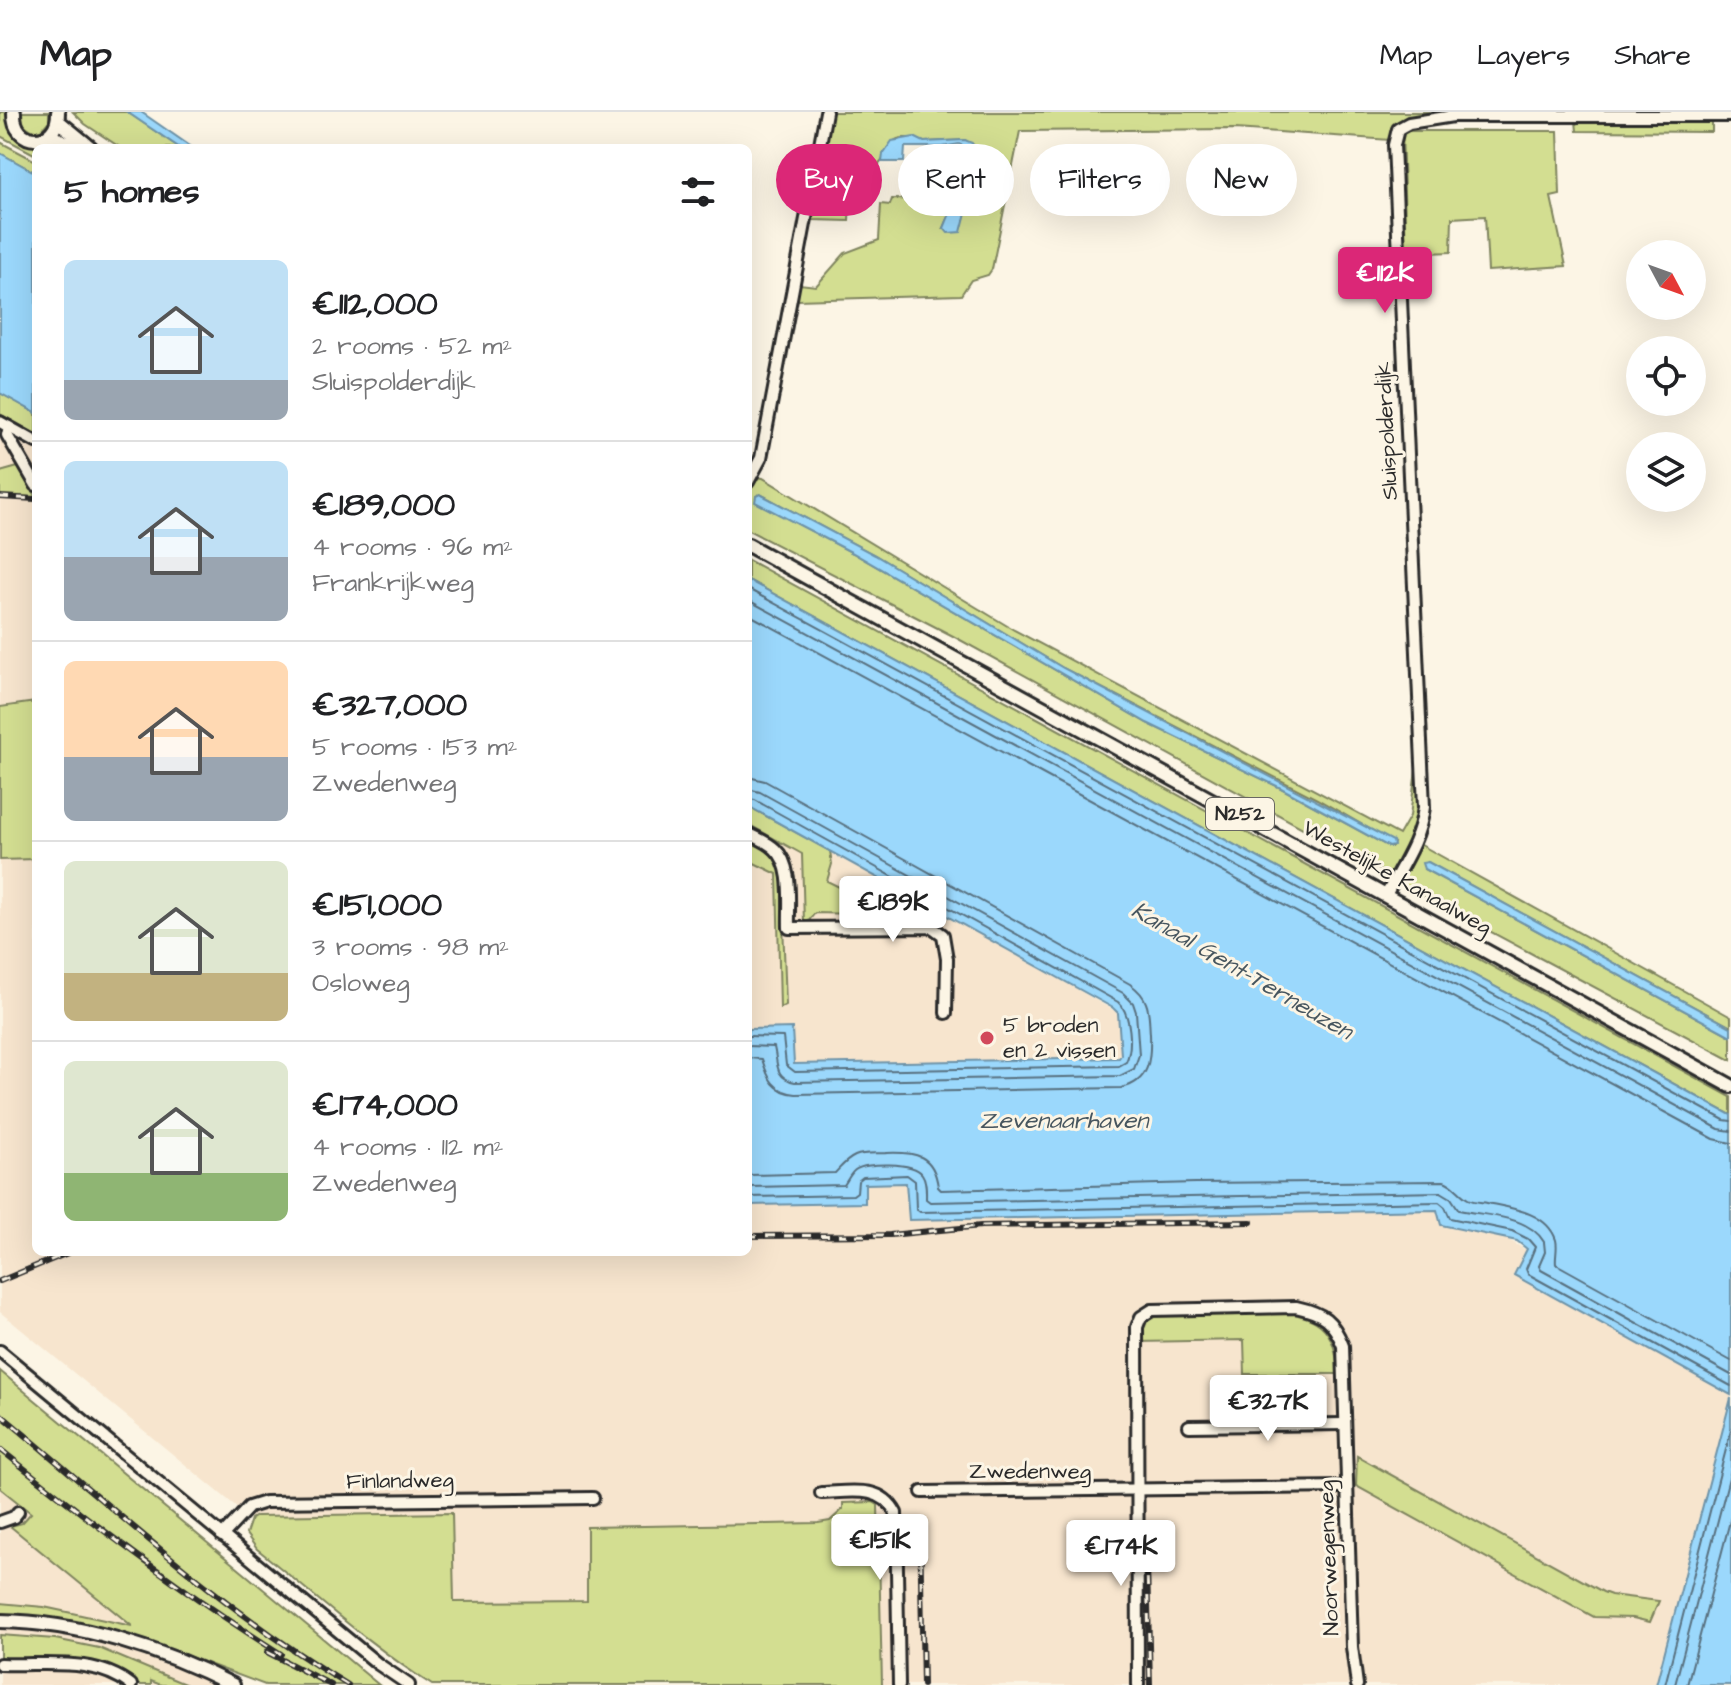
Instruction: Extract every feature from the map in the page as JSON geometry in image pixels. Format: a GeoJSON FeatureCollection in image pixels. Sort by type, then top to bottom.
{"type":"FeatureCollection","features":[{"type":"Feature","properties":{"kind":"main road"},"geometry":{"type":"LineString","coordinates":[[14,112],[14,122],[23,135],[39,139],[49,135],[58,116],[87,144]]}},
{"type":"Feature","properties":{"kind":"main road"},"geometry":{"type":"LineString","coordinates":[[49,135],[70,144]]}},
{"type":"Feature","properties":{"kind":"main road","name":"Westelijke Kanaalweg"},"geometry":{"type":"LineString","coordinates":[[752,547],[1731,1086]]}},
{"type":"Feature","properties":{"kind":"main road"},"geometry":{"type":"LineString","coordinates":[[0,1621],[28,1621],[112,1638],[202,1669],[233,1685]]}},
{"type":"Feature","properties":{"kind":"street"},"geometry":{"type":"LineString","coordinates":[[752,475],[761,458],[826,112]]}},
{"type":"Feature","properties":{"kind":"street","name":"Sluispolderdijk"},"geometry":{"type":"LineString","coordinates":[[1386,895],[1413,847],[1424,807],[1395,135],[1398,129],[1409,123],[1453,116],[1731,116]]}},
{"type":"Feature","properties":{"kind":"street"},"geometry":{"type":"LineString","coordinates":[[5,425],[32,440]]}},
{"type":"Feature","properties":{"kind":"street"},"geometry":{"type":"LineString","coordinates":[[5,425],[7,435],[32,478]]}},
{"type":"Feature","properties":{"kind":"street"},"geometry":{"type":"LineString","coordinates":[[752,835],[782,856],[787,871],[789,928],[932,927],[943,935],[947,959],[946,1013]]}},
{"type":"Feature","properties":{"kind":"street","name":"Noorwegenweg"},"geometry":{"type":"LineString","coordinates":[[1138,1490],[1137,1327],[1141,1317],[1152,1310],[1296,1307],[1316,1311],[1337,1330],[1343,1346],[1352,1647],[1357,1685]]}},
{"type":"Feature","properties":{"kind":"street"},"geometry":{"type":"LineString","coordinates":[[0,1351],[378,1664],[409,1685]]}},
{"type":"Feature","properties":{"kind":"street"},"geometry":{"type":"LineString","coordinates":[[1189,1426],[1345,1424]]}},
{"type":"Feature","properties":{"kind":"street","name":"Zwedenweg"},"geometry":{"type":"LineString","coordinates":[[922,1492],[1346,1487]]}},
{"type":"Feature","properties":{"kind":"street"},"geometry":{"type":"LineString","coordinates":[[1138,1490],[1138,1685]]}},
{"type":"Feature","properties":{"kind":"street"},"geometry":{"type":"LineString","coordinates":[[821,1493],[877,1494],[889,1500],[896,1513],[899,1685]]}},
{"type":"Feature","properties":{"kind":"street","name":"Finlandweg"},"geometry":{"type":"LineString","coordinates":[[222,1536],[249,1507],[265,1502],[593,1498]]}},
{"type":"Feature","properties":{"kind":"street"},"geometry":{"type":"LineString","coordinates":[[0,1522],[14,1517],[18,1512]]}},
{"type":"Feature","properties":{"kind":"street"},"geometry":{"type":"LineString","coordinates":[[0,1664],[94,1667],[110,1672],[131,1685]]}},
{"type":"Feature","properties":{"kind":"shaded area"},"geometry":{"type":"Polygon","coordinates":[[[0,364],[32,383],[32,1256],[752,1256],[752,800],[1731,1369],[1731,1467],[1678,1685],[453,1685],[0,1312],[0,364]]]}},
{"type":"Feature","properties":{"kind":"shaded area"},"geometry":{"type":"Polygon","coordinates":[[[0,1486],[32,1512],[240,1685],[0,1685],[0,1486]]]}},
{"type":"Feature","properties":{"kind":"green space"},"geometry":{"type":"Polygon","coordinates":[[[0,112],[9,112],[11,126],[62,144],[32,144],[32,153],[0,136],[0,112]]]}},
{"type":"Feature","properties":{"kind":"green space"},"geometry":{"type":"Polygon","coordinates":[[[22,112],[49,112],[49,121],[41,130],[33,131],[23,124],[22,112]]]}},
{"type":"Feature","properties":{"kind":"green space"},"geometry":{"type":"Polygon","coordinates":[[[73,112],[127,112],[174,144],[115,144],[73,112]]]}},
{"type":"Feature","properties":{"kind":"green space"},"geometry":{"type":"Polygon","coordinates":[[[831,112],[1558,112],[1399,123],[1390,140],[1235,129],[1020,131],[1014,161],[1014,144],[971,144],[965,140],[924,142],[906,138],[894,141],[882,161],[882,144],[826,144],[831,112]]]}},
{"type":"Feature","properties":{"kind":"green space"},"geometry":{"type":"Polygon","coordinates":[[[1576,121],[1712,121],[1712,132],[1577,131],[1576,121]]]}},
{"type":"Feature","properties":{"kind":"green space"},"geometry":{"type":"Polygon","coordinates":[[[1402,131],[1558,131],[1560,195],[1551,197],[1566,266],[1488,271],[1485,216],[1452,218],[1451,252],[1406,254],[1402,131]]]}},
{"type":"Feature","properties":{"kind":"green space"},"geometry":{"type":"Polygon","coordinates":[[[0,142],[32,159],[32,171],[0,153],[0,142]]]}},
{"type":"Feature","properties":{"kind":"green space"},"geometry":{"type":"Polygon","coordinates":[[[892,199],[898,199],[898,216],[949,216],[944,228],[963,218],[1003,216],[992,269],[988,275],[971,280],[961,295],[797,300],[800,284],[816,286],[845,253],[879,240],[882,204],[890,205],[892,199]]]}},
{"type":"Feature","properties":{"kind":"green space"},"geometry":{"type":"Polygon","coordinates":[[[814,216],[849,216],[849,221],[813,220],[814,216]]]}},
{"type":"Feature","properties":{"kind":"green space"},"geometry":{"type":"Polygon","coordinates":[[[0,393],[32,411],[32,432],[0,414],[0,393]]]}},
{"type":"Feature","properties":{"kind":"green space"},"geometry":{"type":"Polygon","coordinates":[[[18,467],[32,490],[32,500],[0,496],[0,472],[18,467]]]}},
{"type":"Feature","properties":{"kind":"green space"},"geometry":{"type":"Polygon","coordinates":[[[756,477],[763,478],[1014,630],[1399,835],[1410,816],[1419,747],[1422,815],[1392,877],[953,636],[752,532],[752,482],[756,477]],[[760,494],[756,496],[756,502],[853,553],[1147,723],[1281,788],[1392,847],[1394,843],[1317,799],[1063,668],[875,555],[760,494]]]}},
{"type":"Feature","properties":{"kind":"green space"},"geometry":{"type":"Polygon","coordinates":[[[752,562],[1731,1097],[1731,1115],[752,582],[752,562]]]}},
{"type":"Feature","properties":{"kind":"green space"},"geometry":{"type":"Polygon","coordinates":[[[32,703],[32,859],[0,860],[0,707],[32,703]]]}},
{"type":"Feature","properties":{"kind":"green space"},"geometry":{"type":"Polygon","coordinates":[[[752,808],[830,851],[832,864],[827,881],[896,915],[815,913],[804,923],[802,854],[752,826],[752,808]]]}},
{"type":"Feature","properties":{"kind":"green space"},"geometry":{"type":"Polygon","coordinates":[[[752,840],[771,852],[781,866],[786,1005],[780,1008],[777,874],[752,862],[752,840]]]}},
{"type":"Feature","properties":{"kind":"green space"},"geometry":{"type":"Polygon","coordinates":[[[1421,845],[1731,1017],[1731,1027],[1428,862],[1424,869],[1731,1036],[1731,1060],[1403,885],[1400,882],[1417,847],[1421,845]]]}},
{"type":"Feature","properties":{"kind":"green space"},"geometry":{"type":"Polygon","coordinates":[[[1270,1311],[1300,1315],[1320,1325],[1333,1344],[1338,1374],[1245,1374],[1244,1340],[1138,1342],[1140,1324],[1149,1314],[1270,1311]]]}},
{"type":"Feature","properties":{"kind":"green space"},"geometry":{"type":"Polygon","coordinates":[[[0,1371],[379,1685],[265,1685],[145,1640],[74,1623],[0,1613],[0,1603],[44,1607],[132,1626],[10,1526],[22,1523],[31,1513],[0,1488],[0,1371]]]}},
{"type":"Feature","properties":{"kind":"green space"},"geometry":{"type":"Polygon","coordinates":[[[1357,1456],[1603,1592],[1659,1601],[1650,1622],[1633,1618],[1594,1617],[1356,1486],[1357,1456]]]}},
{"type":"Feature","properties":{"kind":"green space"},"geometry":{"type":"Polygon","coordinates":[[[873,1502],[878,1505],[882,1685],[432,1685],[343,1619],[257,1549],[246,1534],[251,1519],[256,1516],[452,1513],[454,1602],[587,1601],[587,1527],[818,1523],[830,1521],[843,1509],[843,1503],[873,1502]]]}},
{"type":"Feature","properties":{"kind":"green space"},"geometry":{"type":"Polygon","coordinates":[[[0,1635],[55,1639],[99,1648],[187,1685],[161,1685],[151,1681],[151,1685],[137,1685],[111,1668],[91,1662],[0,1658],[0,1635]]]}},
{"type":"Feature","properties":{"kind":"water"},"geometry":{"type":"Polygon","coordinates":[[[127,112],[141,112],[187,144],[174,144],[127,112]]]}},
{"type":"Feature","properties":{"kind":"water"},"geometry":{"type":"Polygon","coordinates":[[[914,137],[924,142],[965,140],[973,144],[898,144],[898,162],[882,162],[883,154],[892,141],[914,137]]]}},
{"type":"Feature","properties":{"kind":"water"},"geometry":{"type":"Polygon","coordinates":[[[0,153],[32,171],[32,411],[0,393],[0,153]]]}},
{"type":"Feature","properties":{"kind":"water"},"geometry":{"type":"Polygon","coordinates":[[[949,216],[965,216],[961,232],[948,233],[944,228],[949,216]]]}},
{"type":"Feature","properties":{"kind":"water"},"geometry":{"type":"Polygon","coordinates":[[[760,494],[875,555],[1063,668],[1393,841],[1394,846],[1389,847],[1281,788],[1147,723],[853,553],[755,502],[760,494]]]}},
{"type":"Feature","properties":{"kind":"water"},"geometry":{"type":"Polygon","coordinates":[[[752,582],[1731,1115],[1731,1395],[1514,1275],[1527,1249],[1517,1241],[1441,1225],[1437,1210],[909,1220],[906,1183],[865,1184],[865,1203],[752,1205],[752,1029],[792,1028],[794,1064],[1119,1058],[1118,1013],[752,808],[752,582]]]}},
{"type":"Feature","properties":{"kind":"water"},"geometry":{"type":"Polygon","coordinates":[[[1428,862],[1731,1027],[1731,1036],[1424,869],[1422,863],[1428,862]]]}},
{"type":"Feature","properties":{"kind":"water"},"geometry":{"type":"Polygon","coordinates":[[[1731,1398],[1731,1685],[1656,1685],[1731,1398]]]}},
{"type":"Feature","properties":{"kind":"railway"},"geometry":{"type":"LineString","coordinates":[[0,497],[32,499]]}},
{"type":"Feature","properties":{"kind":"railway"},"geometry":{"type":"LineString","coordinates":[[752,1236],[890,1235],[981,1226],[1251,1222]]}},
{"type":"Feature","properties":{"kind":"railway"},"geometry":{"type":"LineString","coordinates":[[0,1281],[60,1256]]}},
{"type":"Feature","properties":{"kind":"railway"},"geometry":{"type":"LineString","coordinates":[[0,1414],[212,1591],[301,1656],[348,1685]]}},
{"type":"Feature","properties":{"kind":"railway"},"geometry":{"type":"LineString","coordinates":[[0,1449],[137,1556],[281,1654]]}},
{"type":"Feature","properties":{"kind":"railway"},"geometry":{"type":"LineString","coordinates":[[1146,1524],[1150,1685]]}},
{"type":"Feature","properties":{"kind":"railway"},"geometry":{"type":"LineString","coordinates":[[920,1525],[923,1685]]}},
{"type":"Feature","properties":{"kind":"railway"},"geometry":{"type":"LineString","coordinates":[[267,1652],[331,1685]]}},
{"type":"Feature","properties":{"kind":"place","name":"5 broden en 2 vissen"},"geometry":{"type":"Point","coordinates":[987,1038]}},
{"type":"Feature","properties":{"kind":"water label","name":"Kanaal Gent-Terneuzen"},"geometry":{"type":"Point","coordinates":[1242,971]}},
{"type":"Feature","properties":{"kind":"water label","name":"Zevenaarhaven"},"geometry":{"type":"Point","coordinates":[1064,1121]}}]}
